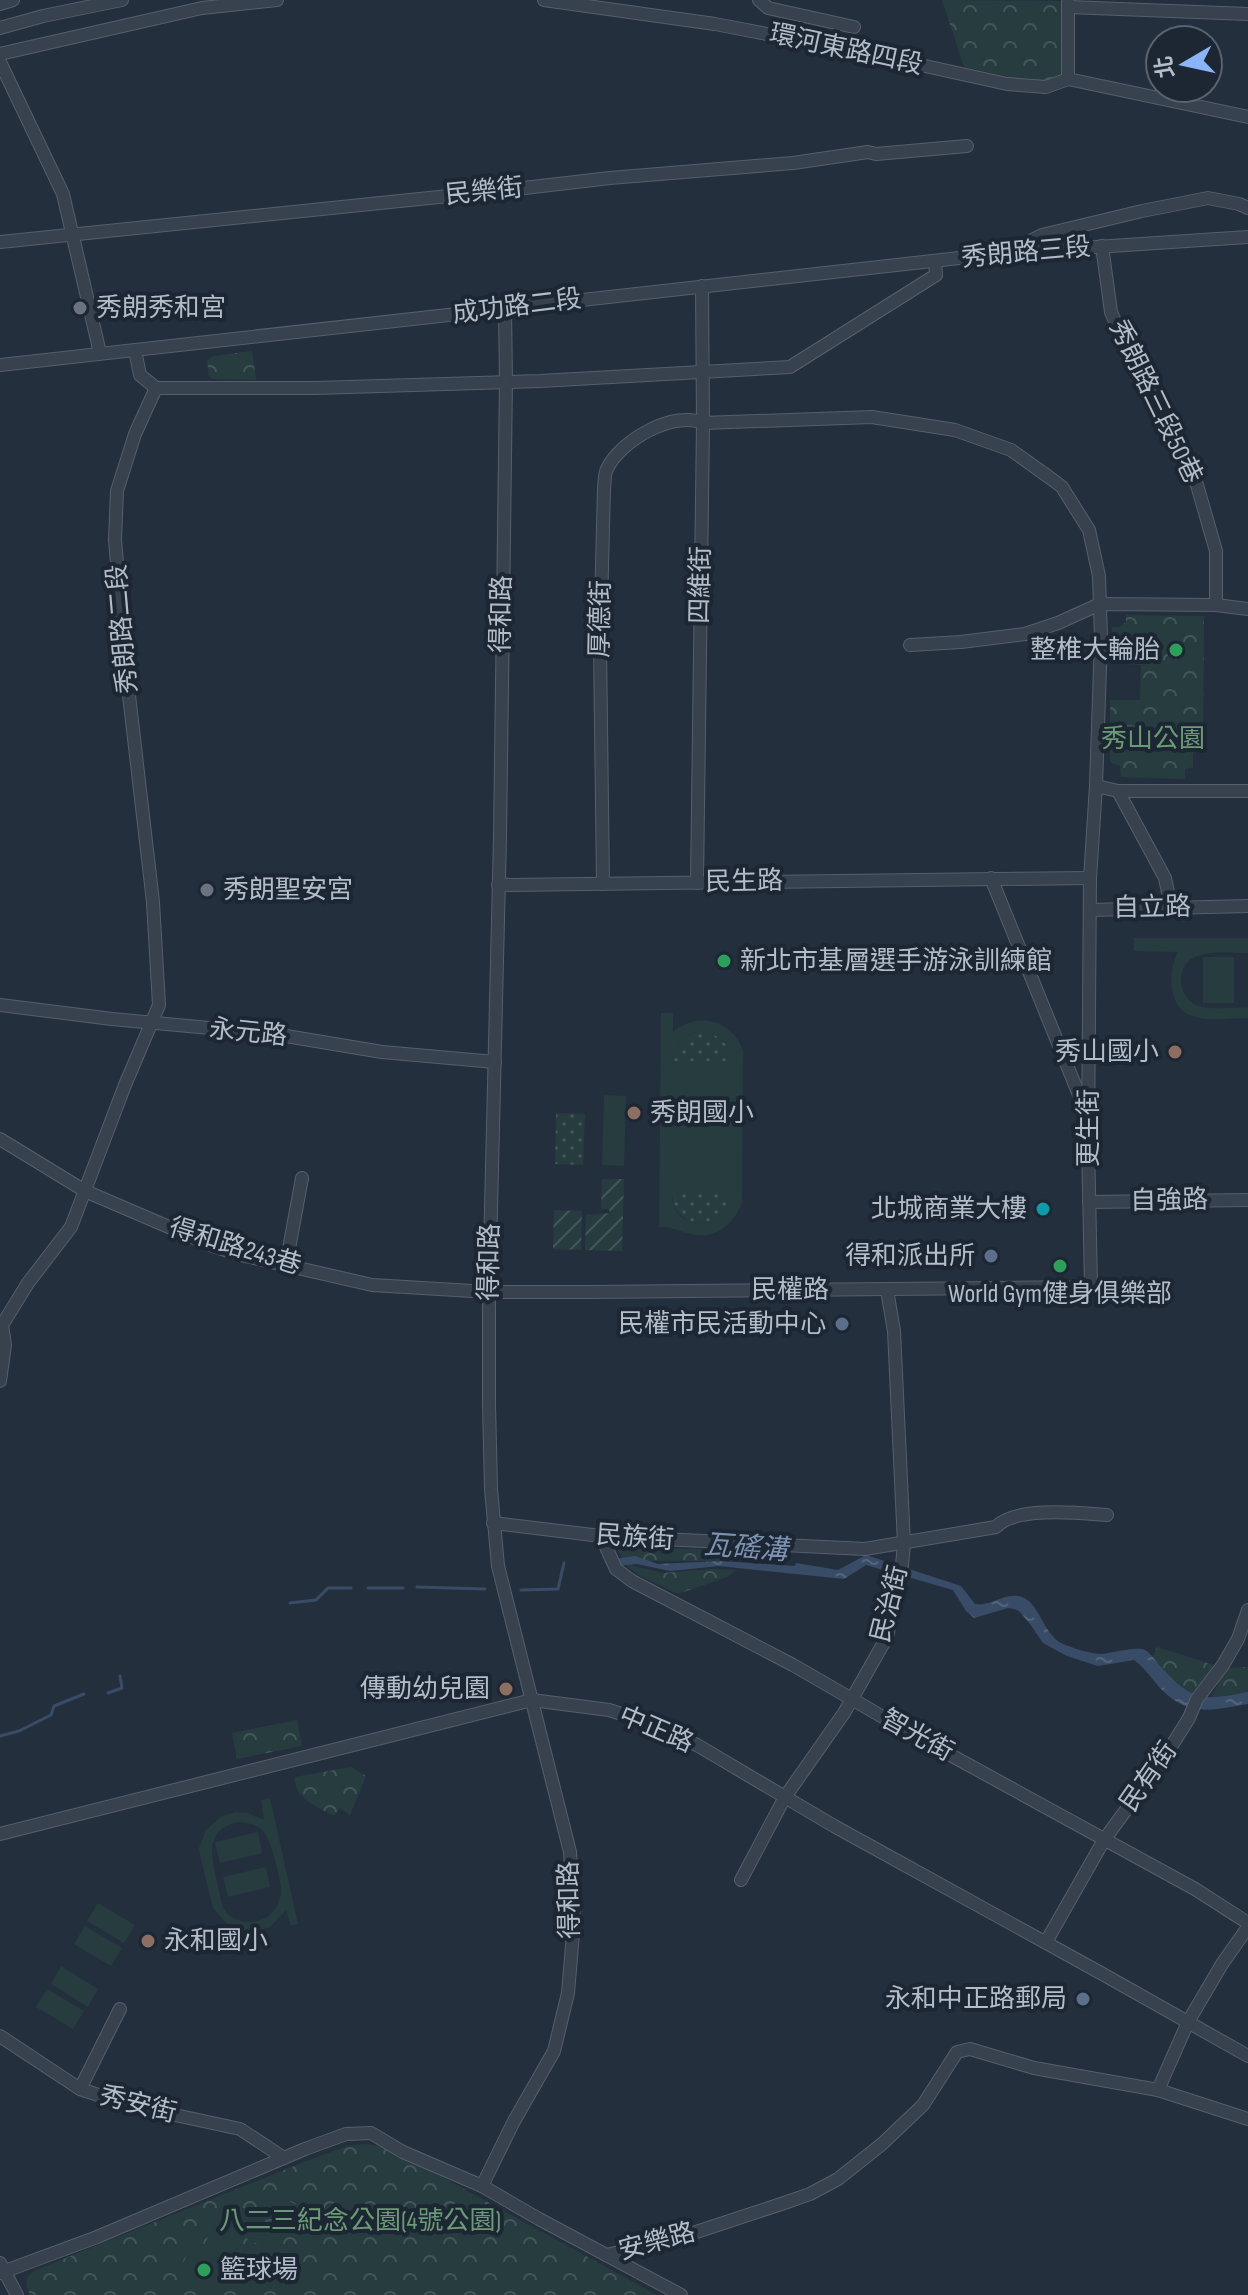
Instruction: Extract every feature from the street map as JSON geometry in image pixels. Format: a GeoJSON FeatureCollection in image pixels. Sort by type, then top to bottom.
{"type":"FeatureCollection","features":[{"type":"Feature","properties":{"kind":"street"},"geometry":{"type":"LineString","coordinates":[[0,4],[13,0]]}},
{"type":"Feature","properties":{"kind":"street"},"geometry":{"type":"LineString","coordinates":[[0,28],[122,0]]}},
{"type":"Feature","properties":{"kind":"street"},"geometry":{"type":"LineString","coordinates":[[0,54],[202,8],[277,0]]}},
{"type":"Feature","properties":{"kind":"street","name":"環河東路四段"},"geometry":{"type":"LineString","coordinates":[[544,0],[715,24],[1007,84],[1046,87],[1068,79]]}},
{"type":"Feature","properties":{"kind":"street","name":"環河東路四段"},"geometry":{"type":"LineString","coordinates":[[759,0],[768,8],[854,27]]}},
{"type":"Feature","properties":{"kind":"street"},"geometry":{"type":"LineString","coordinates":[[1248,14],[1068,4],[1068,79],[1248,117]]}},
{"type":"Feature","properties":{"kind":"street"},"geometry":{"type":"LineString","coordinates":[[0,62],[63,194],[100,353]]}},
{"type":"Feature","properties":{"kind":"street","name":"民樂街"},"geometry":{"type":"LineString","coordinates":[[0,242],[610,178],[789,163],[868,152],[876,154],[967,146]]}},
{"type":"Feature","properties":{"kind":"street"},"geometry":{"type":"LineString","coordinates":[[1004,253],[1042,235],[1208,198],[1248,208]]}},
{"type":"Feature","properties":{"kind":"street","name":"秀朗路三段"},"geometry":{"type":"LineString","coordinates":[[702,372],[790,367],[936,275],[935,261],[1004,253],[1248,237]]}},
{"type":"Feature","properties":{"kind":"street","name":"秀朗路三段50巷"},"geometry":{"type":"LineString","coordinates":[[1102,246],[1111,312],[1124,342],[1150,382],[1197,485],[1216,551],[1216,605]]}},
{"type":"Feature","properties":{"kind":"street","name":"成功路二段"},"geometry":{"type":"LineString","coordinates":[[0,365],[935,261]]}},
{"type":"Feature","properties":{"kind":"street","name":"四維街"},"geometry":{"type":"LineString","coordinates":[[697,883],[702,286]]}},
{"type":"Feature","properties":{"kind":"street","name":"得和路"},"geometry":{"type":"LineString","coordinates":[[482,2186],[554,2051],[568,1993],[574,1922],[570,1852],[501,1581],[493,1523],[489,1292],[505,308]]}},
{"type":"Feature","properties":{"kind":"street"},"geometry":{"type":"LineString","coordinates":[[135,350],[140,375],[156,388],[316,388],[702,372]]}},
{"type":"Feature","properties":{"kind":"street","name":"秀朗路二段"},"geometry":{"type":"LineString","coordinates":[[0,1381],[5,1345],[2,1325],[28,1283],[71,1227],[159,1005],[153,902],[127,678],[115,540],[117,491],[135,434],[156,388]]}},
{"type":"Feature","properties":{"kind":"street","name":"厚德街"},"geometry":{"type":"LineString","coordinates":[[603,884],[600,645],[606,470],[626,445],[655,426],[693,419],[703,423],[872,417],[955,430],[1011,450],[1062,487],[1089,530],[1099,576],[1098,741],[1090,878]]}},
{"type":"Feature","properties":{"kind":"street"},"geometry":{"type":"LineString","coordinates":[[910,645],[1025,634],[1100,604],[1216,605],[1248,609]]}},
{"type":"Feature","properties":{"kind":"street"},"geometry":{"type":"LineString","coordinates":[[1096,786],[1118,791],[1248,791]]}},
{"type":"Feature","properties":{"kind":"street"},"geometry":{"type":"LineString","coordinates":[[1118,791],[1165,878],[1171,907]]}},
{"type":"Feature","properties":{"kind":"street"},"geometry":{"type":"LineString","coordinates":[[991,878],[1089,1121]]}},
{"type":"Feature","properties":{"kind":"street","name":"民生路"},"geometry":{"type":"LineString","coordinates":[[498,885],[991,878]]}},
{"type":"Feature","properties":{"kind":"street","name":"自立路"},"geometry":{"type":"LineString","coordinates":[[991,878],[1090,878],[1090,910],[1248,906]]}},
{"type":"Feature","properties":{"kind":"street","name":"更生街"},"geometry":{"type":"LineString","coordinates":[[1090,910],[1091,1287]]}},
{"type":"Feature","properties":{"kind":"street","name":"永元路"},"geometry":{"type":"LineString","coordinates":[[0,1005],[274,1034],[382,1052],[495,1062]]}},
{"type":"Feature","properties":{"kind":"street","name":"得和路243巷"},"geometry":{"type":"LineString","coordinates":[[0,1139],[85,1191],[213,1246],[372,1285],[489,1292]]}},
{"type":"Feature","properties":{"kind":"street"},"geometry":{"type":"LineString","coordinates":[[286,1265],[302,1178]]}},
{"type":"Feature","properties":{"kind":"street","name":"自強路"},"geometry":{"type":"LineString","coordinates":[[1089,1202],[1248,1200]]}},
{"type":"Feature","properties":{"kind":"street","name":"民權路"},"geometry":{"type":"LineString","coordinates":[[489,1292],[1091,1287]]}},
{"type":"Feature","properties":{"kind":"street","name":"民治街"},"geometry":{"type":"LineString","coordinates":[[741,1880],[785,1797],[851,1700],[887,1637],[904,1544],[894,1331],[887,1290]]}},
{"type":"Feature","properties":{"kind":"street","name":"民族街"},"geometry":{"type":"LineString","coordinates":[[493,1523],[601,1536],[865,1549],[996,1527],[1003,1520],[1055,1511],[1107,1515]]}},
{"type":"Feature","properties":{"kind":"street","name":"智光街"},"geometry":{"type":"LineString","coordinates":[[601,1536],[616,1569],[632,1581],[793,1665],[1195,1889],[1248,1925]]}},
{"type":"Feature","properties":{"kind":"street","name":"民有街"},"geometry":{"type":"LineString","coordinates":[[1046,1942],[1104,1840],[1164,1758],[1197,1699],[1223,1665],[1238,1639],[1248,1610]]}},
{"type":"Feature","properties":{"kind":"street","name":"中正路"},"geometry":{"type":"LineString","coordinates":[[0,1834],[532,1700],[609,1710],[697,1745],[1248,2056]]}},
{"type":"Feature","properties":{"kind":"street"},"geometry":{"type":"LineString","coordinates":[[1158,2090],[1188,2022],[1248,1925]]}},
{"type":"Feature","properties":{"kind":"street"},"geometry":{"type":"LineString","coordinates":[[80,2089],[120,2009]]}},
{"type":"Feature","properties":{"kind":"street","name":"秀安街"},"geometry":{"type":"LineString","coordinates":[[0,2036],[80,2089],[129,2105],[240,2129],[284,2158]]}},
{"type":"Feature","properties":{"kind":"street","name":"安樂路"},"geometry":{"type":"LineString","coordinates":[[1,2269],[97,2237],[346,2134],[371,2133],[403,2152],[482,2186],[606,2255],[669,2241],[810,2194],[838,2179],[882,2144],[923,2105],[957,2052],[970,2049],[1034,2068],[1158,2090],[1248,2119]]}},
{"type":"Feature","properties":{"kind":"street"},"geometry":{"type":"LineString","coordinates":[[606,2255],[681,2295]]}},
{"type":"Feature","properties":{"kind":"street"},"geometry":{"type":"LineString","coordinates":[[1,2269],[17,2295]]}},
{"type":"Feature","properties":{"kind":"green space"},"geometry":{"type":"Polygon","coordinates":[[[942,0],[1063,1],[1061,76],[1036,83],[964,67],[942,0]]]}},
{"type":"Feature","properties":{"kind":"green space"},"geometry":{"type":"Polygon","coordinates":[[[252,351],[256,380],[212,379],[209,376],[207,361],[213,356],[252,351]]]}},
{"type":"Feature","properties":{"kind":"green space","name":"秀山公園"},"geometry":{"type":"Polygon","coordinates":[[[1126,615],[1204,616],[1203,745],[1193,745],[1193,767],[1185,769],[1185,779],[1121,777],[1120,766],[1110,762],[1110,700],[1140,700],[1141,665],[1111,663],[1112,627],[1120,627],[1126,622],[1126,615]]]}},
{"type":"Feature","properties":{"kind":"green space"},"geometry":{"type":"Polygon","coordinates":[[[1134,938],[1248,938],[1248,953],[1209,953],[1189,961],[1181,975],[1181,983],[1188,999],[1195,1004],[1214,1008],[1248,1007],[1248,1018],[1191,1016],[1176,1002],[1172,990],[1172,970],[1178,952],[1134,951],[1134,938]]]}},
{"type":"Feature","properties":{"kind":"green space"},"geometry":{"type":"Polygon","coordinates":[[[1203,957],[1234,957],[1234,1003],[1203,1003],[1203,957]]]}},
{"type":"Feature","properties":{"kind":"green space"},"geometry":{"type":"Polygon","coordinates":[[[661,1013],[673,1013],[673,1032],[693,1022],[714,1022],[731,1032],[743,1051],[742,1203],[734,1218],[715,1233],[700,1235],[659,1227],[661,1013]],[[696,1032],[680,1043],[673,1061],[731,1061],[728,1048],[721,1039],[710,1033],[696,1032]],[[672,1194],[674,1206],[680,1215],[698,1223],[719,1216],[731,1194],[672,1194]]]}},
{"type":"Feature","properties":{"kind":"green space"},"geometry":{"type":"Polygon","coordinates":[[[702,1031],[723,1040],[732,1061],[672,1061],[681,1041],[702,1031]]]}},
{"type":"Feature","properties":{"kind":"green space"},"geometry":{"type":"Polygon","coordinates":[[[604,1095],[626,1096],[624,1166],[602,1165],[604,1095]]]}},
{"type":"Feature","properties":{"kind":"green space"},"geometry":{"type":"Polygon","coordinates":[[[556,1113],[585,1114],[583,1165],[555,1164],[556,1113]]]}},
{"type":"Feature","properties":{"kind":"green space"},"geometry":{"type":"Polygon","coordinates":[[[602,1179],[624,1179],[622,1251],[585,1250],[586,1215],[610,1213],[609,1209],[601,1209],[602,1179]]]}},
{"type":"Feature","properties":{"kind":"green space"},"geometry":{"type":"Polygon","coordinates":[[[672,1194],[731,1194],[720,1216],[700,1223],[681,1216],[672,1194]]]}},
{"type":"Feature","properties":{"kind":"green space"},"geometry":{"type":"Polygon","coordinates":[[[554,1210],[582,1211],[581,1250],[553,1249],[554,1210]]]}},
{"type":"Feature","properties":{"kind":"green space"},"geometry":{"type":"Polygon","coordinates":[[[616,1547],[736,1550],[737,1561],[624,1561],[616,1547]]]}},
{"type":"Feature","properties":{"kind":"green space"},"geometry":{"type":"Polygon","coordinates":[[[625,1564],[663,1573],[737,1570],[727,1577],[678,1594],[637,1574],[625,1564]]]}},
{"type":"Feature","properties":{"kind":"green space"},"geometry":{"type":"Polygon","coordinates":[[[1157,1647],[1220,1667],[1198,1702],[1166,1683],[1150,1663],[1157,1647]]]}},
{"type":"Feature","properties":{"kind":"green space"},"geometry":{"type":"Polygon","coordinates":[[[1248,1667],[1248,1692],[1211,1698],[1226,1668],[1248,1667]]]}},
{"type":"Feature","properties":{"kind":"green space"},"geometry":{"type":"Polygon","coordinates":[[[297,1720],[302,1746],[237,1759],[232,1733],[297,1720]]]}},
{"type":"Feature","properties":{"kind":"green space"},"geometry":{"type":"Polygon","coordinates":[[[351,1767],[366,1776],[350,1815],[340,1808],[334,1816],[321,1809],[302,1796],[295,1784],[295,1777],[351,1767]]]}},
{"type":"Feature","properties":{"kind":"green space"},"geometry":{"type":"Polygon","coordinates":[[[270,1798],[298,1924],[291,1926],[286,1910],[270,1927],[251,1932],[225,1922],[213,1908],[199,1848],[206,1830],[222,1816],[248,1813],[264,1820],[261,1800],[270,1798]],[[240,1822],[220,1831],[212,1846],[212,1856],[221,1902],[226,1912],[235,1919],[249,1922],[273,1912],[281,1889],[265,1834],[257,1826],[240,1822]]]}},
{"type":"Feature","properties":{"kind":"green space"},"geometry":{"type":"Polygon","coordinates":[[[258,1832],[262,1853],[220,1863],[215,1842],[258,1832]]]}},
{"type":"Feature","properties":{"kind":"green space"},"geometry":{"type":"Polygon","coordinates":[[[266,1867],[270,1887],[228,1897],[223,1877],[266,1867]]]}},
{"type":"Feature","properties":{"kind":"green space"},"geometry":{"type":"Polygon","coordinates":[[[98,1903],[135,1925],[124,1943],[87,1921],[98,1903]]]}},
{"type":"Feature","properties":{"kind":"green space"},"geometry":{"type":"Polygon","coordinates":[[[85,1926],[122,1948],[111,1966],[74,1944],[85,1926]]]}},
{"type":"Feature","properties":{"kind":"green space"},"geometry":{"type":"Polygon","coordinates":[[[61,1966],[98,1989],[88,2007],[51,1984],[61,1966]]]}},
{"type":"Feature","properties":{"kind":"green space"},"geometry":{"type":"Polygon","coordinates":[[[47,1989],[84,2011],[73,2029],[36,2007],[47,1989]]]}},
{"type":"Feature","properties":{"kind":"green space","name":"八二三紀念公園(4號公園)"},"geometry":{"type":"Polygon","coordinates":[[[347,2146],[382,2146],[400,2154],[657,2295],[30,2295],[27,2281],[36,2270],[304,2162],[347,2146]]]}},
{"type":"Feature","properties":{"kind":"green space"},"geometry":{"type":"Polygon","coordinates":[[[274,2193],[306,2210],[295,2230],[263,2213],[274,2193]]]}},
{"type":"Feature","properties":{"kind":"green space","name":"籃球場"},"geometry":{"type":"Polygon","coordinates":[[[245,2211],[283,2231],[272,2252],[235,2232],[245,2211]]]}},
{"type":"Feature","properties":{"kind":"green space","name":"籃球場"},"geometry":{"type":"Polygon","coordinates":[[[213,2228],[251,2249],[240,2269],[202,2249],[213,2228]]]}},
{"type":"Feature","properties":{"kind":"green space","name":"籃球場"},"geometry":{"type":"Polygon","coordinates":[[[190,2249],[229,2270],[218,2291],[179,2271],[190,2249]]]}},
{"type":"Feature","properties":{"kind":"water"},"geometry":{"type":"Polygon","coordinates":[[[866,1555],[961,1586],[975,1604],[1010,1596],[1022,1597],[1033,1605],[1061,1643],[1097,1654],[1145,1650],[1191,1693],[1220,1697],[1248,1692],[1248,1704],[1201,1710],[1191,1708],[1171,1698],[1134,1660],[1098,1666],[1067,1656],[1043,1643],[1019,1611],[1008,1608],[974,1618],[953,1590],[866,1565],[844,1579],[719,1566],[670,1571],[637,1564],[617,1566],[615,1559],[635,1556],[658,1564],[721,1561],[795,1566],[796,1563],[838,1570],[866,1555]]]}},
{"type":"Feature","properties":{"kind":"waterway","name":"瓦磘溝"},"geometry":{"type":"LineString","coordinates":[[521,1590],[558,1589],[564,1563]]}},
{"type":"Feature","properties":{"kind":"waterway","name":"瓦磘溝"},"geometry":{"type":"LineString","coordinates":[[417,1587],[485,1589]]}},
{"type":"Feature","properties":{"kind":"waterway","name":"瓦磘溝"},"geometry":{"type":"LineString","coordinates":[[290,1603],[316,1600],[328,1588],[351,1588]]}},
{"type":"Feature","properties":{"kind":"waterway","name":"瓦磘溝"},"geometry":{"type":"LineString","coordinates":[[368,1588],[403,1588]]}},
{"type":"Feature","properties":{"kind":"waterway","name":"瓦磘溝"},"geometry":{"type":"LineString","coordinates":[[108,1693],[122,1688],[120,1676]]}},
{"type":"Feature","properties":{"kind":"waterway","name":"瓦磘溝"},"geometry":{"type":"LineString","coordinates":[[0,1736],[19,1731],[51,1715],[54,1706],[84,1694]]}},
{"type":"Feature","properties":{"kind":"place","name":"秀朗秀和宮"},"geometry":{"type":"Point","coordinates":[80,308]}},
{"type":"Feature","properties":{"kind":"place","name":"整椎大輪胎"},"geometry":{"type":"Point","coordinates":[1176,650]}},
{"type":"Feature","properties":{"kind":"place","name":"秀朗聖安宮"},"geometry":{"type":"Point","coordinates":[207,890]}},
{"type":"Feature","properties":{"kind":"place","name":"新北市基層選手游泳訓練館"},"geometry":{"type":"Point","coordinates":[724,961]}},
{"type":"Feature","properties":{"kind":"place","name":"秀山國小"},"geometry":{"type":"Point","coordinates":[1175,1052]}},
{"type":"Feature","properties":{"kind":"place","name":"秀朗國小"},"geometry":{"type":"Point","coordinates":[634,1113]}},
{"type":"Feature","properties":{"kind":"place","name":"北城商業大樓"},"geometry":{"type":"Point","coordinates":[1043,1209]}},
{"type":"Feature","properties":{"kind":"place","name":"得和派出所"},"geometry":{"type":"Point","coordinates":[991,1256]}},
{"type":"Feature","properties":{"kind":"place","name":"World Gym健身俱樂部"},"geometry":{"type":"Point","coordinates":[1060,1266]}},
{"type":"Feature","properties":{"kind":"place","name":"民權市民活動中心"},"geometry":{"type":"Point","coordinates":[842,1324]}},
{"type":"Feature","properties":{"kind":"place","name":"傳動幼兒園"},"geometry":{"type":"Point","coordinates":[506,1689]}},
{"type":"Feature","properties":{"kind":"place","name":"永和國小"},"geometry":{"type":"Point","coordinates":[148,1941]}},
{"type":"Feature","properties":{"kind":"place","name":"永和中正路郵局"},"geometry":{"type":"Point","coordinates":[1083,1999]}},
{"type":"Feature","properties":{"kind":"place","name":"籃球場"},"geometry":{"type":"Point","coordinates":[204,2270]}}]}
